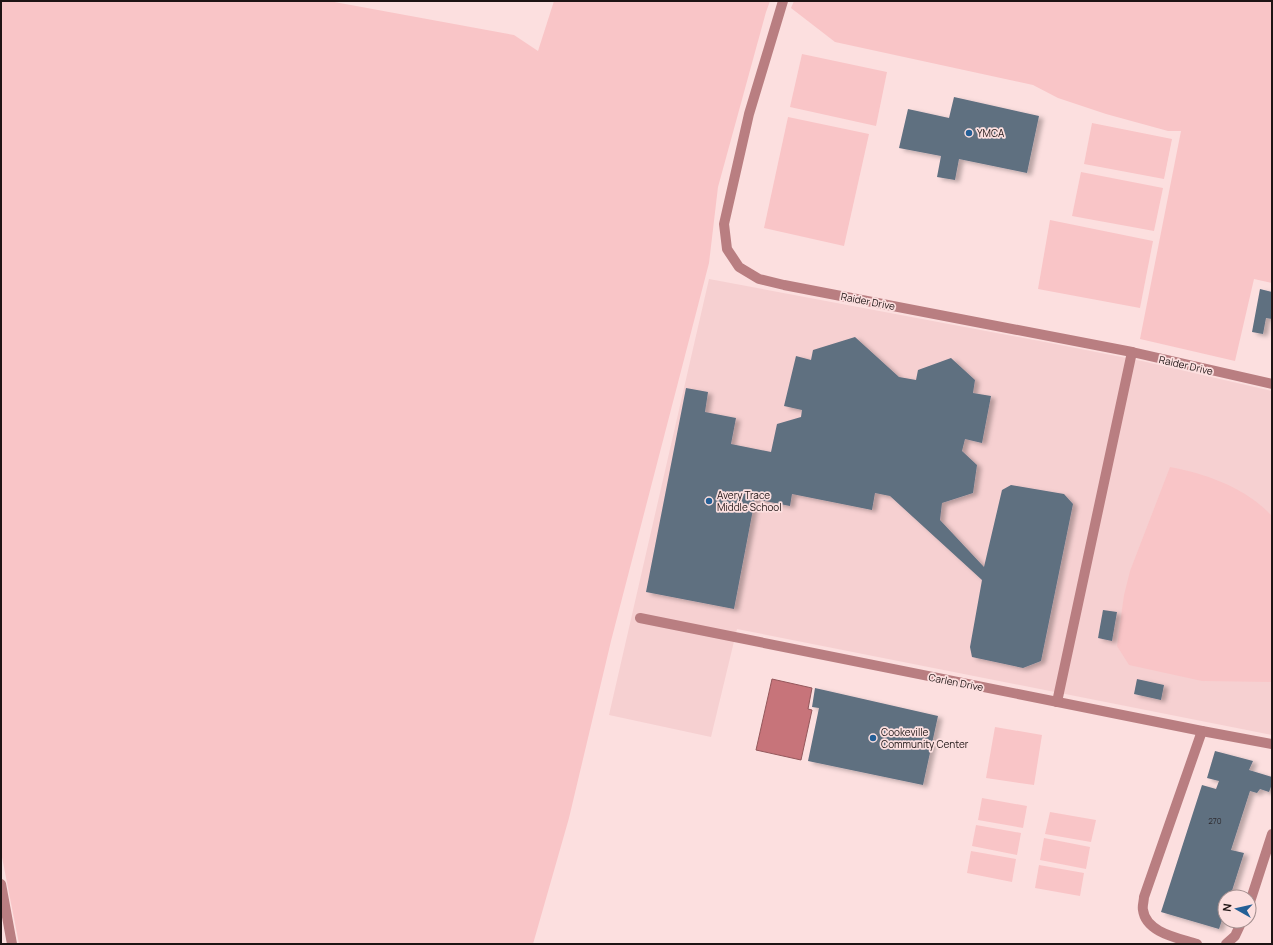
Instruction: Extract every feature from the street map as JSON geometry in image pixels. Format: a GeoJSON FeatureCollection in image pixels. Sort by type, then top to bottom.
{"type":"FeatureCollection","features":[{"type":"Feature","properties":{"kind":"street","name":"Raider Drive"},"geometry":{"type":"LineString","coordinates":[[783,1],[749,114],[724,224],[726,249],[739,267],[759,279],[784,285],[1132,352],[1272,384]]}},
{"type":"Feature","properties":{"kind":"street"},"geometry":{"type":"LineString","coordinates":[[1058,702],[1132,352]]}},
{"type":"Feature","properties":{"kind":"street","name":"Carlen Drive"},"geometry":{"type":"LineString","coordinates":[[640,618],[1272,744]]}},
{"type":"Feature","properties":{"kind":"street"},"geometry":{"type":"LineString","coordinates":[[1197,944],[1156,930],[1147,922],[1143,910],[1144,897],[1202,731]]}},
{"type":"Feature","properties":{"kind":"street"},"geometry":{"type":"LineString","coordinates":[[1254,889],[1272,834]]}},
{"type":"Feature","properties":{"kind":"street"},"geometry":{"type":"LineString","coordinates":[[1,884],[12,944]]}},
{"type":"Feature","properties":{"kind":"street"},"geometry":{"type":"LineString","coordinates":[[1226,944],[1235,936],[1238,929]]}},
{"type":"Feature","properties":{"kind":"shaded area"},"geometry":{"type":"Polygon","coordinates":[[[1,1],[329,1],[514,35],[538,51],[554,1],[770,1],[718,187],[709,263],[611,641],[569,818],[533,944],[19,944],[1,852],[1,1]]]}},
{"type":"Feature","properties":{"kind":"shaded area"},"geometry":{"type":"Polygon","coordinates":[[[794,1],[1272,1],[1272,283],[1254,279],[1235,361],[1140,339],[1181,131],[1168,131],[1106,114],[1058,98],[1033,85],[835,42],[791,8],[794,1]]]}},
{"type":"Feature","properties":{"kind":"shaded area"},"geometry":{"type":"Polygon","coordinates":[[[802,54],[887,72],[876,126],[790,107],[802,54]]]}},
{"type":"Feature","properties":{"kind":"shaded area"},"geometry":{"type":"Polygon","coordinates":[[[788,117],[869,134],[844,246],[764,228],[788,117]]]}},
{"type":"Feature","properties":{"kind":"shaded area"},"geometry":{"type":"Polygon","coordinates":[[[1092,123],[1172,139],[1164,179],[1084,164],[1092,123]]]}},
{"type":"Feature","properties":{"kind":"shaded area"},"geometry":{"type":"Polygon","coordinates":[[[1081,172],[1163,188],[1154,231],[1072,216],[1081,172]]]}},
{"type":"Feature","properties":{"kind":"shaded area"},"geometry":{"type":"Polygon","coordinates":[[[1050,220],[1153,241],[1140,308],[1038,289],[1050,220]]]}},
{"type":"Feature","properties":{"kind":"shaded area"},"geometry":{"type":"Polygon","coordinates":[[[709,279],[1142,361],[1272,391],[1272,735],[737,629],[711,737],[609,715],[709,279]]]}},
{"type":"Feature","properties":{"kind":"shaded area"},"geometry":{"type":"Polygon","coordinates":[[[1170,467],[1212,478],[1238,490],[1262,506],[1272,516],[1272,682],[1202,681],[1129,665],[1117,646],[1124,595],[1130,571],[1170,467]]]}},
{"type":"Feature","properties":{"kind":"shaded area"},"geometry":{"type":"Polygon","coordinates":[[[772,679],[812,688],[808,709],[812,710],[801,760],[756,750],[772,679]]]}},
{"type":"Feature","properties":{"kind":"shaded area"},"geometry":{"type":"Polygon","coordinates":[[[995,727],[1042,735],[1034,785],[986,778],[995,727]]]}},
{"type":"Feature","properties":{"kind":"shaded area"},"geometry":{"type":"Polygon","coordinates":[[[982,798],[1027,806],[1023,828],[978,820],[982,798]]]}},
{"type":"Feature","properties":{"kind":"shaded area"},"geometry":{"type":"Polygon","coordinates":[[[1050,812],[1096,820],[1091,842],[1045,834],[1050,812]]]}},
{"type":"Feature","properties":{"kind":"shaded area"},"geometry":{"type":"Polygon","coordinates":[[[976,825],[1021,833],[1017,855],[972,846],[976,825]]]}},
{"type":"Feature","properties":{"kind":"shaded area"},"geometry":{"type":"Polygon","coordinates":[[[1044,838],[1090,847],[1086,869],[1040,860],[1044,838]]]}},
{"type":"Feature","properties":{"kind":"shaded area"},"geometry":{"type":"Polygon","coordinates":[[[971,851],[1016,859],[1012,882],[967,873],[971,851]]]}},
{"type":"Feature","properties":{"kind":"shaded area"},"geometry":{"type":"Polygon","coordinates":[[[1039,865],[1084,873],[1080,896],[1035,888],[1039,865]]]}},
{"type":"Feature","properties":{"kind":"building","name":"YMCA"},"geometry":{"type":"Polygon","coordinates":[[[954,97],[1039,116],[1027,173],[959,159],[955,180],[937,177],[941,156],[899,148],[908,109],[949,118],[954,97]]]}},
{"type":"Feature","properties":{"kind":"building"},"geometry":{"type":"Polygon","coordinates":[[[1260,289],[1272,292],[1272,319],[1266,318],[1263,334],[1252,332],[1260,289]]]}},
{"type":"Feature","properties":{"kind":"building","name":"Avery Trace Middle School"},"geometry":{"type":"Polygon","coordinates":[[[855,337],[899,377],[916,380],[918,370],[951,358],[975,380],[973,393],[991,396],[982,443],[965,439],[962,451],[977,465],[973,493],[942,503],[940,520],[984,567],[1002,490],[1011,485],[1064,494],[1073,504],[1041,661],[1023,668],[972,657],[970,647],[982,580],[890,496],[875,493],[872,510],[792,494],[790,506],[755,499],[734,609],[646,592],[686,388],[708,392],[705,412],[736,418],[731,444],[771,452],[777,424],[801,417],[802,410],[784,406],[796,356],[811,360],[813,350],[855,337]]]}},
{"type":"Feature","properties":{"kind":"building"},"geometry":{"type":"Polygon","coordinates":[[[1103,610],[1117,612],[1112,641],[1098,638],[1103,610]]]}},
{"type":"Feature","properties":{"kind":"building"},"geometry":{"type":"Polygon","coordinates":[[[1137,679],[1164,685],[1161,700],[1134,694],[1137,679]]]}},
{"type":"Feature","properties":{"kind":"building","name":"Cookeville Community Center"},"geometry":{"type":"Polygon","coordinates":[[[815,688],[938,716],[923,785],[808,761],[819,708],[812,707],[815,688]]]}},
{"type":"Feature","properties":{"kind":"building"},"geometry":{"type":"Polygon","coordinates":[[[1215,751],[1253,761],[1249,770],[1272,777],[1272,784],[1269,792],[1260,789],[1257,793],[1250,791],[1231,850],[1244,853],[1233,889],[1217,889],[1217,928],[1161,912],[1202,785],[1216,789],[1219,781],[1207,778],[1215,751]]]}},
{"type":"Feature","properties":{"kind":"place","name":"YMCA"},"geometry":{"type":"Point","coordinates":[969,133]}},
{"type":"Feature","properties":{"kind":"place","name":"Avery Trace Middle School"},"geometry":{"type":"Point","coordinates":[709,501]}},
{"type":"Feature","properties":{"kind":"place","name":"Cookeville Community Center"},"geometry":{"type":"Point","coordinates":[873,738]}}]}
